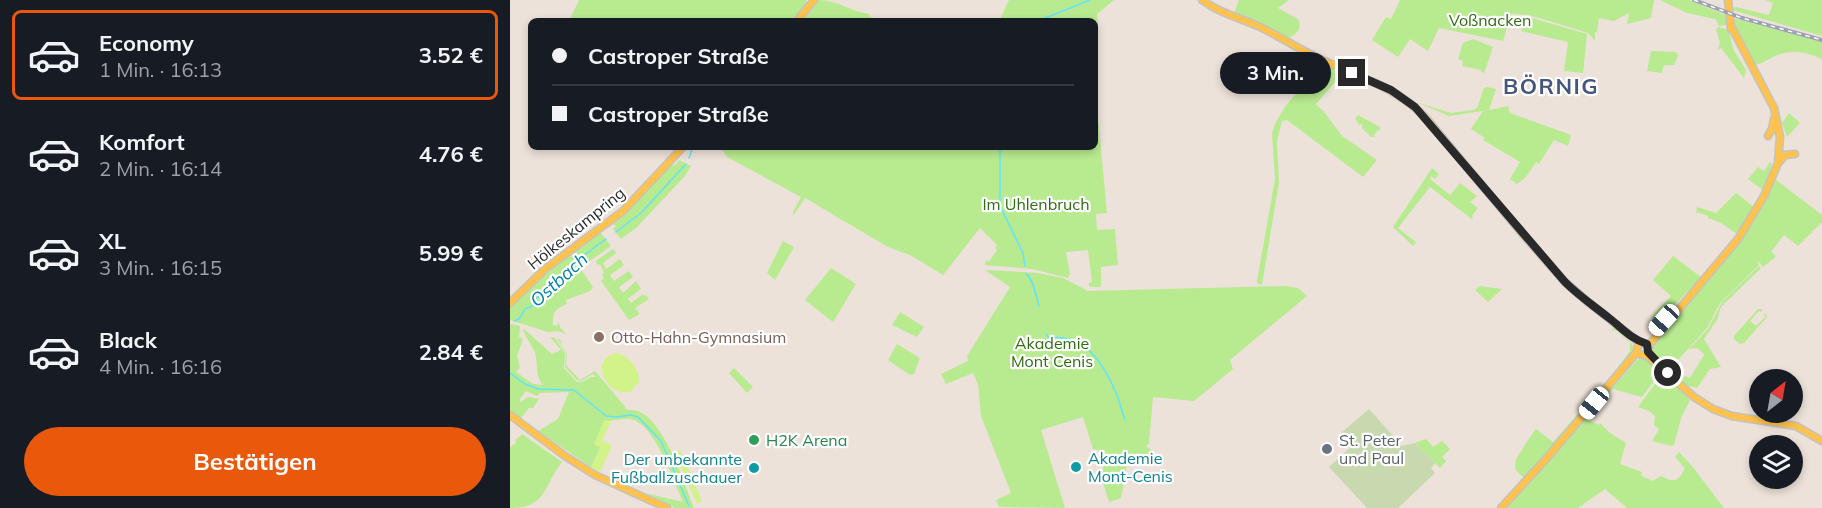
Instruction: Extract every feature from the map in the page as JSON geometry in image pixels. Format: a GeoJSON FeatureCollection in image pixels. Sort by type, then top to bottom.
{"type":"FeatureCollection","features":[{"type":"Feature","properties":{"kind":"main road"},"geometry":{"type":"LineString","coordinates":[[799,18],[814,0]]}},
{"type":"Feature","properties":{"kind":"main road"},"geometry":{"type":"LineString","coordinates":[[1202,0],[1318,58],[1379,84],[1405,99],[1427,119],[1565,282],[1626,333],[1694,397],[1713,409],[1732,416],[1796,426],[1822,441]]}},
{"type":"Feature","properties":{"kind":"main road"},"geometry":{"type":"LineString","coordinates":[[1728,0],[1733,35],[1770,106],[1774,119],[1778,136],[1773,175]]}},
{"type":"Feature","properties":{"kind":"main road"},"geometry":{"type":"LineString","coordinates":[[1501,508],[1642,349],[1664,320],[1721,261],[1760,203],[1778,163],[1780,137],[1774,108],[1731,27]]}},
{"type":"Feature","properties":{"kind":"main road"},"geometry":{"type":"LineString","coordinates":[[1767,136],[1772,129],[1774,119]]}},
{"type":"Feature","properties":{"kind":"main road","name":"Hölkeskampring"},"geometry":{"type":"LineString","coordinates":[[510,303],[545,268],[625,209],[680,150]]}},
{"type":"Feature","properties":{"kind":"main road"},"geometry":{"type":"LineString","coordinates":[[1778,163],[1785,155],[1795,154]]}},
{"type":"Feature","properties":{"kind":"main road"},"geometry":{"type":"LineString","coordinates":[[510,417],[594,478],[659,508]]}},
{"type":"Feature","properties":{"kind":"main road"},"geometry":{"type":"LineString","coordinates":[[510,417],[576,464],[667,508]]}},
{"type":"Feature","properties":{"kind":"green space"},"geometry":{"type":"Polygon","coordinates":[[[579,0],[806,0],[795,18],[570,18],[579,0]]]}},
{"type":"Feature","properties":{"kind":"green space"},"geometry":{"type":"Polygon","coordinates":[[[819,0],[870,14],[869,16],[873,18],[803,18],[819,0]]]}},
{"type":"Feature","properties":{"kind":"green space"},"geometry":{"type":"Polygon","coordinates":[[[1009,0],[1114,0],[1097,14],[1097,18],[1000,18],[1009,0]]]}},
{"type":"Feature","properties":{"kind":"green space"},"geometry":{"type":"Polygon","coordinates":[[[1239,0],[1289,0],[1278,8],[1298,19],[1300,25],[1298,31],[1288,38],[1234,13],[1239,0]]]}},
{"type":"Feature","properties":{"kind":"green space","name":"Voßnacken"},"geometry":{"type":"Polygon","coordinates":[[[1400,0],[1654,0],[1651,18],[1627,24],[1629,13],[1614,21],[1599,18],[1595,41],[1588,33],[1582,31],[1529,15],[1511,14],[1503,41],[1439,28],[1428,51],[1410,39],[1398,57],[1372,40],[1386,17],[1391,19],[1400,0]]]}},
{"type":"Feature","properties":{"kind":"green space"},"geometry":{"type":"Polygon","coordinates":[[[1660,0],[1689,0],[1725,15],[1727,25],[1719,26],[1715,19],[1687,13],[1660,0]]]}},
{"type":"Feature","properties":{"kind":"green space"},"geometry":{"type":"Polygon","coordinates":[[[1765,0],[1822,0],[1822,36],[1732,10],[1736,7],[1769,15],[1773,3],[1765,0]]]}},
{"type":"Feature","properties":{"kind":"green space"},"geometry":{"type":"Polygon","coordinates":[[[1525,16],[1587,34],[1583,73],[1564,71],[1568,42],[1521,31],[1525,16]]]}},
{"type":"Feature","properties":{"kind":"green space"},"geometry":{"type":"Polygon","coordinates":[[[1733,18],[1822,42],[1822,59],[1809,54],[1790,52],[1754,64],[1733,18]]]}},
{"type":"Feature","properties":{"kind":"green space"},"geometry":{"type":"Polygon","coordinates":[[[1718,27],[1729,30],[1733,49],[1746,70],[1744,78],[1721,48],[1718,50],[1720,42],[1716,30],[1718,27]]]}},
{"type":"Feature","properties":{"kind":"green space"},"geometry":{"type":"Polygon","coordinates":[[[1473,39],[1493,47],[1484,73],[1481,70],[1462,66],[1463,61],[1458,59],[1463,43],[1473,39]]]}},
{"type":"Feature","properties":{"kind":"green space"},"geometry":{"type":"Polygon","coordinates":[[[1651,51],[1676,52],[1678,56],[1674,65],[1663,67],[1662,73],[1647,71],[1651,51]]]}},
{"type":"Feature","properties":{"kind":"green space"},"geometry":{"type":"Polygon","coordinates":[[[1323,65],[1343,73],[1316,104],[1342,136],[1377,160],[1363,177],[1287,120],[1282,121],[1277,141],[1279,182],[1262,285],[1257,281],[1275,179],[1272,133],[1286,105],[1323,65]]]}},
{"type":"Feature","properties":{"kind":"green space"},"geometry":{"type":"Polygon","coordinates":[[[1484,88],[1496,89],[1489,110],[1508,106],[1510,113],[1571,135],[1568,146],[1554,140],[1539,164],[1536,162],[1526,177],[1517,184],[1510,179],[1520,162],[1483,140],[1485,138],[1471,129],[1483,111],[1449,116],[1416,102],[1451,113],[1473,110],[1477,108],[1484,88]]]}},
{"type":"Feature","properties":{"kind":"green space"},"geometry":{"type":"Polygon","coordinates":[[[1789,113],[1800,123],[1787,137],[1782,123],[1789,113]]]}},
{"type":"Feature","properties":{"kind":"green space"},"geometry":{"type":"Polygon","coordinates":[[[1358,115],[1380,127],[1375,137],[1371,137],[1361,127],[1362,124],[1359,125],[1355,118],[1358,115]]]}},
{"type":"Feature","properties":{"kind":"green space","name":"Im Uhlenbruch"},"geometry":{"type":"Polygon","coordinates":[[[1098,116],[1107,213],[1096,214],[1097,230],[1115,229],[1118,265],[1101,267],[1101,287],[1089,287],[1089,283],[1092,282],[1088,250],[1066,252],[1070,274],[1068,278],[1032,269],[985,265],[986,260],[989,262],[997,250],[995,248],[997,245],[980,228],[943,275],[910,255],[888,247],[805,198],[793,216],[801,197],[727,157],[721,150],[1098,150],[1098,116]]]}},
{"type":"Feature","properties":{"kind":"green space"},"geometry":{"type":"Polygon","coordinates":[[[1784,159],[1776,180],[1822,215],[1822,222],[1798,246],[1784,235],[1771,252],[1776,256],[1763,267],[1757,260],[1759,265],[1720,303],[1707,328],[1669,370],[1655,356],[1651,347],[1742,240],[1784,159]]]}},
{"type":"Feature","properties":{"kind":"green space"},"geometry":{"type":"Polygon","coordinates":[[[679,160],[691,166],[685,176],[636,228],[621,239],[613,229],[616,226],[612,224],[671,163],[674,166],[679,160]]]}},
{"type":"Feature","properties":{"kind":"green space"},"geometry":{"type":"Polygon","coordinates":[[[1770,162],[1772,164],[1763,190],[1748,179],[1758,167],[1764,171],[1770,162]]]}},
{"type":"Feature","properties":{"kind":"green space"},"geometry":{"type":"Polygon","coordinates":[[[1432,168],[1439,174],[1435,179],[1431,176],[1430,179],[1450,195],[1460,183],[1477,196],[1470,202],[1478,208],[1472,216],[1473,220],[1430,187],[1398,228],[1416,242],[1413,246],[1393,227],[1432,168]]]}},
{"type":"Feature","properties":{"kind":"green space"},"geometry":{"type":"Polygon","coordinates":[[[1736,193],[1754,207],[1737,234],[1708,216],[1698,212],[1696,214],[1697,207],[1716,213],[1736,193]]]}},
{"type":"Feature","properties":{"kind":"green space"},"geometry":{"type":"Polygon","coordinates":[[[600,232],[611,246],[580,268],[593,287],[590,291],[566,300],[567,304],[557,309],[553,317],[553,325],[556,326],[559,323],[566,334],[558,331],[548,332],[510,320],[510,306],[520,295],[553,266],[600,232]]]}},
{"type":"Feature","properties":{"kind":"green space"},"geometry":{"type":"Polygon","coordinates":[[[783,241],[794,247],[775,280],[767,273],[783,241]]]}},
{"type":"Feature","properties":{"kind":"green space"},"geometry":{"type":"Polygon","coordinates":[[[613,249],[616,253],[603,263],[606,269],[620,259],[624,265],[610,275],[614,281],[629,271],[633,277],[619,287],[623,293],[636,281],[641,289],[628,299],[631,303],[643,294],[649,299],[635,308],[640,314],[629,320],[601,281],[604,273],[596,261],[613,249]]]}},
{"type":"Feature","properties":{"kind":"green space"},"geometry":{"type":"Polygon","coordinates":[[[1673,256],[1701,277],[1658,323],[1651,317],[1671,296],[1653,280],[1673,256]]]}},
{"type":"Feature","properties":{"kind":"green space"},"geometry":{"type":"Polygon","coordinates":[[[1759,266],[1782,286],[1761,268],[1721,307],[1717,320],[1704,339],[1721,367],[1710,369],[1697,388],[1688,387],[1671,372],[1681,380],[1685,376],[1690,378],[1704,355],[1697,348],[1689,349],[1708,329],[1722,302],[1759,266]]]}},
{"type":"Feature","properties":{"kind":"green space"},"geometry":{"type":"Polygon","coordinates":[[[831,268],[856,284],[833,322],[805,300],[831,268]]]}},
{"type":"Feature","properties":{"kind":"green space","name":"Akademie Mont Cenis"},"geometry":{"type":"Polygon","coordinates":[[[985,270],[1038,273],[1063,278],[1088,291],[1286,286],[1298,288],[1307,296],[1230,360],[1233,369],[1194,401],[1153,397],[1149,443],[1146,446],[1151,450],[1149,456],[1129,454],[1121,498],[1109,502],[1102,480],[1105,451],[1093,449],[1083,417],[1041,430],[1065,508],[999,507],[996,500],[1011,493],[981,416],[978,384],[973,373],[946,384],[941,374],[968,361],[967,356],[1010,287],[985,270]]]}},
{"type":"Feature","properties":{"kind":"green space"},"geometry":{"type":"Polygon","coordinates":[[[1480,286],[1502,289],[1488,302],[1475,290],[1480,286]]]}},
{"type":"Feature","properties":{"kind":"green space"},"geometry":{"type":"Polygon","coordinates":[[[1758,309],[1762,309],[1762,312],[1759,311],[1750,321],[1756,326],[1765,317],[1764,314],[1767,317],[1744,343],[1740,344],[1734,336],[1758,309]]]}},
{"type":"Feature","properties":{"kind":"green space"},"geometry":{"type":"Polygon","coordinates":[[[900,312],[924,327],[917,337],[892,325],[900,312]]]}},
{"type":"Feature","properties":{"kind":"green space"},"geometry":{"type":"Polygon","coordinates":[[[510,324],[520,326],[519,337],[523,339],[517,356],[520,368],[516,372],[533,384],[543,385],[538,373],[535,353],[523,328],[552,354],[561,350],[550,337],[555,338],[565,354],[564,368],[577,382],[582,382],[591,377],[596,377],[593,374],[581,381],[577,380],[565,367],[566,354],[557,338],[562,341],[560,342],[567,354],[566,365],[580,380],[595,371],[627,409],[623,407],[627,410],[639,411],[650,419],[669,447],[694,508],[675,508],[645,493],[683,502],[656,442],[640,423],[631,419],[607,421],[600,448],[591,467],[538,431],[558,419],[569,392],[540,393],[537,396],[526,391],[519,400],[521,402],[528,397],[539,399],[533,408],[529,408],[521,418],[510,410],[510,324]]]}},
{"type":"Feature","properties":{"kind":"green space"},"geometry":{"type":"Polygon","coordinates":[[[1614,327],[1632,344],[1633,350],[1524,478],[1515,469],[1516,459],[1534,431],[1536,429],[1553,442],[1630,351],[1630,343],[1617,331],[1612,330],[1606,336],[1614,327]]]}},
{"type":"Feature","properties":{"kind":"green space"},"geometry":{"type":"Polygon","coordinates":[[[897,344],[920,358],[914,374],[910,375],[888,360],[897,344]]]}},
{"type":"Feature","properties":{"kind":"green space"},"geometry":{"type":"Polygon","coordinates":[[[616,353],[629,360],[638,372],[639,382],[630,392],[614,389],[604,377],[603,363],[607,357],[616,353]]]}},
{"type":"Feature","properties":{"kind":"green space"},"geometry":{"type":"Polygon","coordinates":[[[1646,358],[1658,370],[1654,381],[1642,397],[1613,389],[1599,403],[1637,360],[1646,358]]]}},
{"type":"Feature","properties":{"kind":"green space"},"geometry":{"type":"Polygon","coordinates":[[[734,368],[753,387],[747,393],[729,373],[734,368]]]}},
{"type":"Feature","properties":{"kind":"green space"},"geometry":{"type":"Polygon","coordinates":[[[1663,373],[1690,400],[1681,418],[1674,445],[1671,446],[1652,441],[1659,429],[1654,425],[1655,416],[1638,407],[1663,373]]]}},
{"type":"Feature","properties":{"kind":"green space"},"geometry":{"type":"Polygon","coordinates":[[[1594,407],[1595,409],[1587,419],[1598,425],[1600,423],[1610,433],[1626,443],[1620,464],[1642,472],[1641,476],[1653,481],[1661,476],[1676,480],[1685,468],[1675,457],[1679,452],[1724,508],[1627,508],[1605,489],[1578,508],[1503,508],[1594,407]]]}},
{"type":"Feature","properties":{"kind":"green space"},"geometry":{"type":"Polygon","coordinates":[[[1369,409],[1402,446],[1415,443],[1435,463],[1431,468],[1435,473],[1398,508],[1367,508],[1329,467],[1351,447],[1341,433],[1369,409]]]}},
{"type":"Feature","properties":{"kind":"green space"},"geometry":{"type":"Polygon","coordinates":[[[604,420],[611,421],[602,441],[611,445],[611,448],[600,472],[591,467],[600,448],[594,444],[604,420]]]}},
{"type":"Feature","properties":{"kind":"green space"},"geometry":{"type":"Polygon","coordinates":[[[522,434],[562,462],[537,500],[522,507],[510,508],[510,447],[522,434]]]}},
{"type":"Feature","properties":{"kind":"green space"},"geometry":{"type":"Polygon","coordinates":[[[1426,439],[1433,447],[1442,441],[1450,449],[1442,457],[1446,461],[1440,468],[1415,443],[1426,439]]]}},
{"type":"Feature","properties":{"kind":"green space"},"geometry":{"type":"Polygon","coordinates":[[[680,450],[702,501],[697,504],[675,452],[680,450]]]}},
{"type":"Feature","properties":{"kind":"waterway"},"geometry":{"type":"LineString","coordinates":[[1045,18],[1090,0]]}},
{"type":"Feature","properties":{"kind":"waterway","name":"Ostbach"},"geometry":{"type":"LineString","coordinates":[[689,158],[692,150]]}},
{"type":"Feature","properties":{"kind":"waterway"},"geometry":{"type":"LineString","coordinates":[[1000,150],[1000,206],[1023,253],[1025,266]]}},
{"type":"Feature","properties":{"kind":"waterway","name":"Ostbach"},"geometry":{"type":"LineString","coordinates":[[616,232],[641,213],[686,164]]}},
{"type":"Feature","properties":{"kind":"waterway","name":"Ostbach"},"geometry":{"type":"LineString","coordinates":[[515,321],[520,318],[525,309],[535,305],[536,298],[543,295],[544,289],[552,285],[572,264],[606,239]]}},
{"type":"Feature","properties":{"kind":"waterway"},"geometry":{"type":"LineString","coordinates":[[1026,274],[1032,283],[1039,306]]}},
{"type":"Feature","properties":{"kind":"waterway"},"geometry":{"type":"LineString","coordinates":[[1046,334],[1049,338],[1073,340],[1092,353],[1106,371],[1125,419]]}},
{"type":"Feature","properties":{"kind":"waterway","name":"Ostbach"},"geometry":{"type":"LineString","coordinates":[[510,373],[525,384],[538,389],[574,390],[606,416],[638,417],[661,441],[689,506]]}},
{"type":"Feature","properties":{"kind":"railway"},"geometry":{"type":"LineString","coordinates":[[1694,0],[1742,18],[1822,40]]}},
{"type":"Feature","properties":{"kind":"place","name":"Otto-Hahn-Gymnasium"},"geometry":{"type":"Point","coordinates":[599,337]}},
{"type":"Feature","properties":{"kind":"place","name":"H2K Arena"},"geometry":{"type":"Point","coordinates":[754,440]}},
{"type":"Feature","properties":{"kind":"place","name":"St. Peter und Paul"},"geometry":{"type":"Point","coordinates":[1327,449]}},
{"type":"Feature","properties":{"kind":"place","name":"Akademie Mont-Cenis"},"geometry":{"type":"Point","coordinates":[1076,467]}},
{"type":"Feature","properties":{"kind":"place","name":"Der unbekannte Fußballzuschauer"},"geometry":{"type":"Point","coordinates":[754,468]}},
{"type":"Feature","properties":{"kind":"district","name":"BÖRNIG"},"geometry":{"type":"Point","coordinates":[1551,86]}},
{"type":"Feature","properties":{"kind":"route"},"geometry":{"type":"LineString","coordinates":[[1352,73],[1391,90],[1415,107],[1565,282],[1636,341],[1640,344],[1647,344],[1648,352],[1668,373]]}}]}
